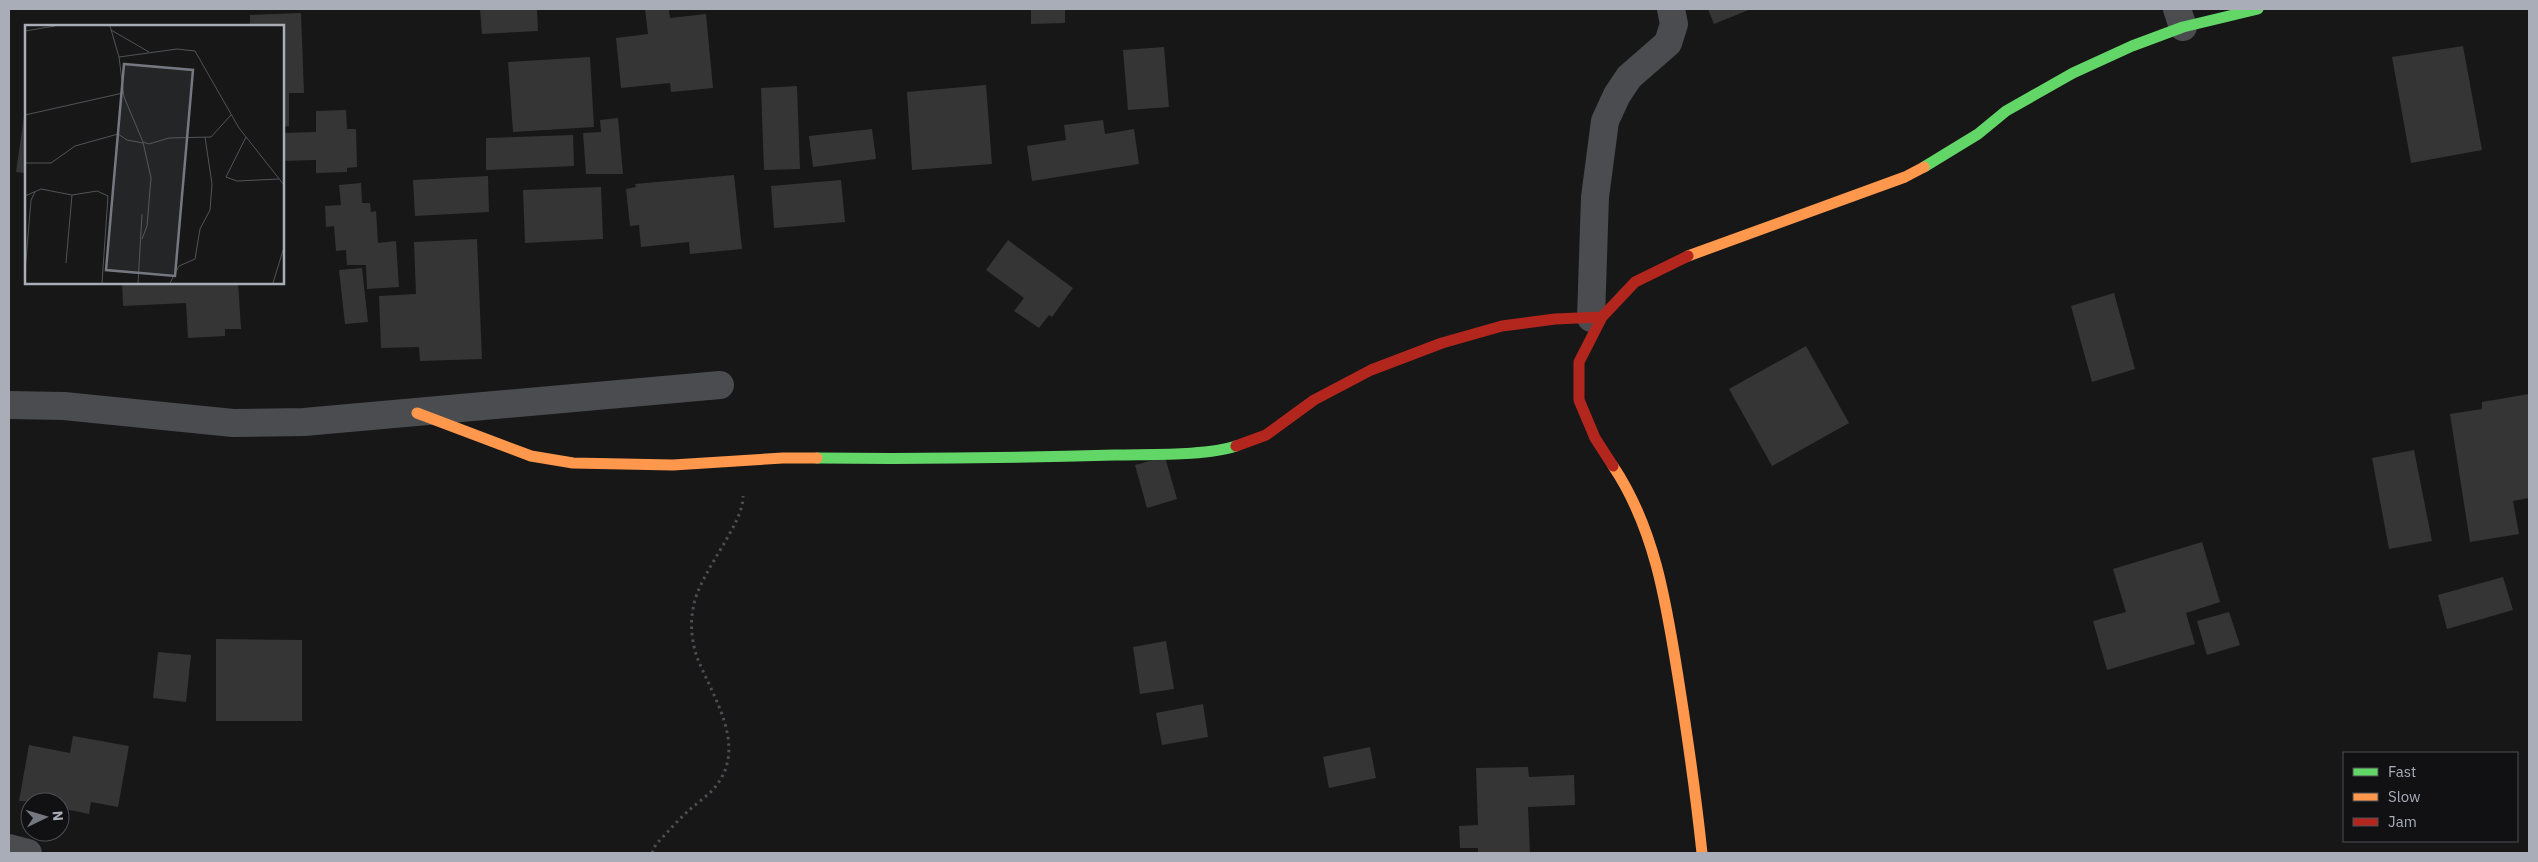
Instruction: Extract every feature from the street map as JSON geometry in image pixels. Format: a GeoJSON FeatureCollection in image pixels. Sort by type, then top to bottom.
{"type":"FeatureCollection","features":[{"type":"Feature","properties":{"kind":"street"},"geometry":{"type":"LineString","coordinates":[[1671,9],[1674,24],[1668,43],[1630,77],[1617,96],[1605,121],[1595,197],[1597,318],[1579,362],[1579,400],[1595,438],[1626,485],[1650,539],[1671,634],[1693,774],[1702,853]]}},
{"type":"Feature","properties":{"kind":"street"},"geometry":{"type":"LineString","coordinates":[[417,413],[530,456],[573,463],[673,465],[782,458],[961,460],[1174,454],[1227,449],[1266,435],[1314,400],[1371,370],[1442,344],[1502,326],[1597,318],[1635,282],[1677,260],[1905,177],[1941,158],[1978,134],[2006,111],[2074,72],[2132,46],[2180,18],[2258,9]]}},
{"type":"Feature","properties":{"kind":"street"},"geometry":{"type":"LineString","coordinates":[[9,405],[64,406],[233,423],[304,422],[720,385]]}},
{"type":"Feature","properties":{"kind":"street"},"geometry":{"type":"LineString","coordinates":[[9,848],[28,853]]}},
{"type":"Feature","properties":{"kind":"path"},"geometry":{"type":"LineString","coordinates":[[652,853],[656,844],[717,785],[727,761],[728,739],[724,716],[697,656],[691,629],[693,608],[698,591],[715,556],[736,520],[743,501],[743,488],[739,477],[728,461]]}},
{"type":"Feature","properties":{"kind":"building"},"geometry":{"type":"Polygon","coordinates":[[[480,9],[537,9],[538,31],[482,34],[480,9]]]}},
{"type":"Feature","properties":{"kind":"building"},"geometry":{"type":"Polygon","coordinates":[[[645,9],[669,9],[670,18],[706,14],[713,88],[671,92],[670,83],[621,88],[616,38],[648,34],[645,9]]]}},
{"type":"Feature","properties":{"kind":"building"},"geometry":{"type":"Polygon","coordinates":[[[1031,9],[1065,9],[1065,23],[1031,24],[1031,9]]]}},
{"type":"Feature","properties":{"kind":"building"},"geometry":{"type":"Polygon","coordinates":[[[1708,9],[1751,9],[1714,24],[1708,9]]]}},
{"type":"Feature","properties":{"kind":"building"},"geometry":{"type":"Polygon","coordinates":[[[301,13],[304,93],[289,93],[289,126],[284,127],[284,25],[250,25],[250,15],[301,13]]]}},
{"type":"Feature","properties":{"kind":"building"},"geometry":{"type":"Polygon","coordinates":[[[2463,46],[2482,150],[2411,163],[2392,57],[2463,46]]]}},
{"type":"Feature","properties":{"kind":"building"},"geometry":{"type":"Polygon","coordinates":[[[1164,47],[1169,107],[1128,110],[1123,50],[1164,47]]]}},
{"type":"Feature","properties":{"kind":"building"},"geometry":{"type":"Polygon","coordinates":[[[590,57],[594,127],[513,132],[508,62],[590,57]]]}},
{"type":"Feature","properties":{"kind":"building"},"geometry":{"type":"Polygon","coordinates":[[[986,85],[992,164],[912,170],[907,92],[986,85]]]}},
{"type":"Feature","properties":{"kind":"building"},"geometry":{"type":"Polygon","coordinates":[[[797,86],[800,169],[764,170],[761,88],[797,86]]]}},
{"type":"Feature","properties":{"kind":"building"},"geometry":{"type":"Polygon","coordinates":[[[346,110],[347,129],[356,129],[357,167],[347,168],[347,172],[316,173],[316,160],[284,161],[284,133],[316,132],[316,111],[346,110]]]}},
{"type":"Feature","properties":{"kind":"building"},"geometry":{"type":"Polygon","coordinates":[[[24,116],[25,116],[25,173],[16,172],[24,116]]]}},
{"type":"Feature","properties":{"kind":"building"},"geometry":{"type":"Polygon","coordinates":[[[618,118],[623,174],[586,174],[583,133],[601,132],[600,120],[618,118]]]}},
{"type":"Feature","properties":{"kind":"building"},"geometry":{"type":"Polygon","coordinates":[[[1103,120],[1105,134],[1134,129],[1139,164],[1032,181],[1027,146],[1066,140],[1064,125],[1103,120]]]}},
{"type":"Feature","properties":{"kind":"building"},"geometry":{"type":"Polygon","coordinates":[[[872,129],[876,159],[813,167],[809,136],[872,129]]]}},
{"type":"Feature","properties":{"kind":"building"},"geometry":{"type":"Polygon","coordinates":[[[573,135],[574,166],[486,170],[486,138],[573,135]]]}},
{"type":"Feature","properties":{"kind":"building"},"geometry":{"type":"Polygon","coordinates":[[[734,175],[742,249],[690,254],[689,242],[641,247],[639,225],[630,226],[626,189],[636,187],[635,184],[734,175]]]}},
{"type":"Feature","properties":{"kind":"building"},"geometry":{"type":"Polygon","coordinates":[[[488,176],[489,212],[415,216],[413,180],[488,176]]]}},
{"type":"Feature","properties":{"kind":"building"},"geometry":{"type":"Polygon","coordinates":[[[841,180],[845,222],[774,228],[771,186],[841,180]]]}},
{"type":"Feature","properties":{"kind":"building"},"geometry":{"type":"Polygon","coordinates":[[[361,183],[362,203],[370,203],[371,212],[376,211],[378,243],[396,241],[399,287],[367,289],[366,265],[347,265],[346,250],[336,251],[334,226],[326,227],[325,206],[341,205],[339,185],[361,183]]]}},
{"type":"Feature","properties":{"kind":"building"},"geometry":{"type":"Polygon","coordinates":[[[601,187],[603,239],[525,243],[523,190],[601,187]]]}},
{"type":"Feature","properties":{"kind":"building"},"geometry":{"type":"Polygon","coordinates":[[[477,239],[482,359],[420,361],[419,347],[381,348],[379,296],[416,294],[414,242],[477,239]]]}},
{"type":"Feature","properties":{"kind":"building"},"geometry":{"type":"Polygon","coordinates":[[[1008,240],[1073,288],[1052,317],[1049,315],[1039,328],[1014,311],[1024,298],[986,270],[1008,240]]]}},
{"type":"Feature","properties":{"kind":"building"},"geometry":{"type":"Polygon","coordinates":[[[362,268],[368,322],[345,324],[339,270],[362,268]]]}},
{"type":"Feature","properties":{"kind":"building"},"geometry":{"type":"Polygon","coordinates":[[[122,284],[238,284],[241,329],[225,329],[225,336],[188,338],[186,303],[123,306],[122,284]]]}},
{"type":"Feature","properties":{"kind":"building"},"geometry":{"type":"Polygon","coordinates":[[[2114,293],[2135,369],[2092,382],[2071,306],[2114,293]]]}},
{"type":"Feature","properties":{"kind":"building"},"geometry":{"type":"Polygon","coordinates":[[[1806,346],[1849,423],[1772,466],[1729,389],[1806,346]]]}},
{"type":"Feature","properties":{"kind":"building"},"geometry":{"type":"Polygon","coordinates":[[[2529,394],[2529,498],[2513,501],[2519,534],[2470,542],[2450,414],[2482,409],[2482,402],[2529,394]]]}},
{"type":"Feature","properties":{"kind":"building"},"geometry":{"type":"Polygon","coordinates":[[[2414,450],[2432,541],[2389,549],[2372,458],[2414,450]]]}},
{"type":"Feature","properties":{"kind":"building"},"geometry":{"type":"Polygon","coordinates":[[[1165,457],[1177,499],[1147,508],[1135,465],[1165,457]]]}},
{"type":"Feature","properties":{"kind":"building"},"geometry":{"type":"Polygon","coordinates":[[[2202,542],[2220,602],[2186,613],[2195,644],[2107,670],[2093,621],[2126,612],[2113,569],[2202,542]]]}},
{"type":"Feature","properties":{"kind":"building"},"geometry":{"type":"Polygon","coordinates":[[[2503,577],[2513,610],[2447,629],[2438,595],[2503,577]]]}},
{"type":"Feature","properties":{"kind":"building"},"geometry":{"type":"Polygon","coordinates":[[[2229,612],[2240,645],[2207,655],[2197,621],[2229,612]]]}},
{"type":"Feature","properties":{"kind":"building"},"geometry":{"type":"Polygon","coordinates":[[[216,639],[302,640],[302,721],[216,721],[216,639]]]}},
{"type":"Feature","properties":{"kind":"building"},"geometry":{"type":"Polygon","coordinates":[[[1166,641],[1174,689],[1140,694],[1133,647],[1166,641]]]}},
{"type":"Feature","properties":{"kind":"building"},"geometry":{"type":"Polygon","coordinates":[[[158,652],[191,655],[186,702],[153,698],[158,652]]]}},
{"type":"Feature","properties":{"kind":"building"},"geometry":{"type":"Polygon","coordinates":[[[1203,704],[1208,737],[1162,745],[1156,713],[1203,704]]]}},
{"type":"Feature","properties":{"kind":"building"},"geometry":{"type":"Polygon","coordinates":[[[73,736],[129,746],[118,807],[91,802],[89,814],[70,810],[70,792],[21,792],[29,745],[70,753],[73,736]]]}},
{"type":"Feature","properties":{"kind":"building"},"geometry":{"type":"Polygon","coordinates":[[[1370,747],[1376,778],[1329,788],[1323,757],[1370,747]]]}},
{"type":"Feature","properties":{"kind":"building"},"geometry":{"type":"Polygon","coordinates":[[[1528,767],[1529,777],[1574,775],[1575,805],[1528,807],[1530,853],[1478,853],[1478,848],[1460,848],[1459,826],[1478,825],[1476,768],[1528,767]]]}},
{"type":"Feature","properties":{"kind":"traffic: fast"},"geometry":{"type":"LineString","coordinates":[[1924,167],[1978,134],[2006,111],[2073,73],[2132,46],[2183,27],[2258,9]]}},
{"type":"Feature","properties":{"kind":"traffic: fast"},"geometry":{"type":"LineString","coordinates":[[817,458],[966,458],[1177,454],[1236,446]]}},
{"type":"Feature","properties":{"kind":"traffic: slow"},"geometry":{"type":"LineString","coordinates":[[1688,256],[1905,177],[1924,167]]}},
{"type":"Feature","properties":{"kind":"traffic: slow"},"geometry":{"type":"LineString","coordinates":[[417,413],[531,456],[573,463],[673,465],[783,458],[817,458]]}},
{"type":"Feature","properties":{"kind":"traffic: slow"},"geometry":{"type":"LineString","coordinates":[[1613,466],[1640,516],[1658,570],[1686,726],[1702,853]]}},
{"type":"Feature","properties":{"kind":"traffic: jam"},"geometry":{"type":"LineString","coordinates":[[1613,466],[1595,438],[1579,400],[1579,362],[1602,317],[1635,282],[1688,256]]}},
{"type":"Feature","properties":{"kind":"traffic: jam"},"geometry":{"type":"LineString","coordinates":[[1236,446],[1266,435],[1314,400],[1371,370],[1442,343],[1502,326],[1555,319],[1602,317]]}}]}
